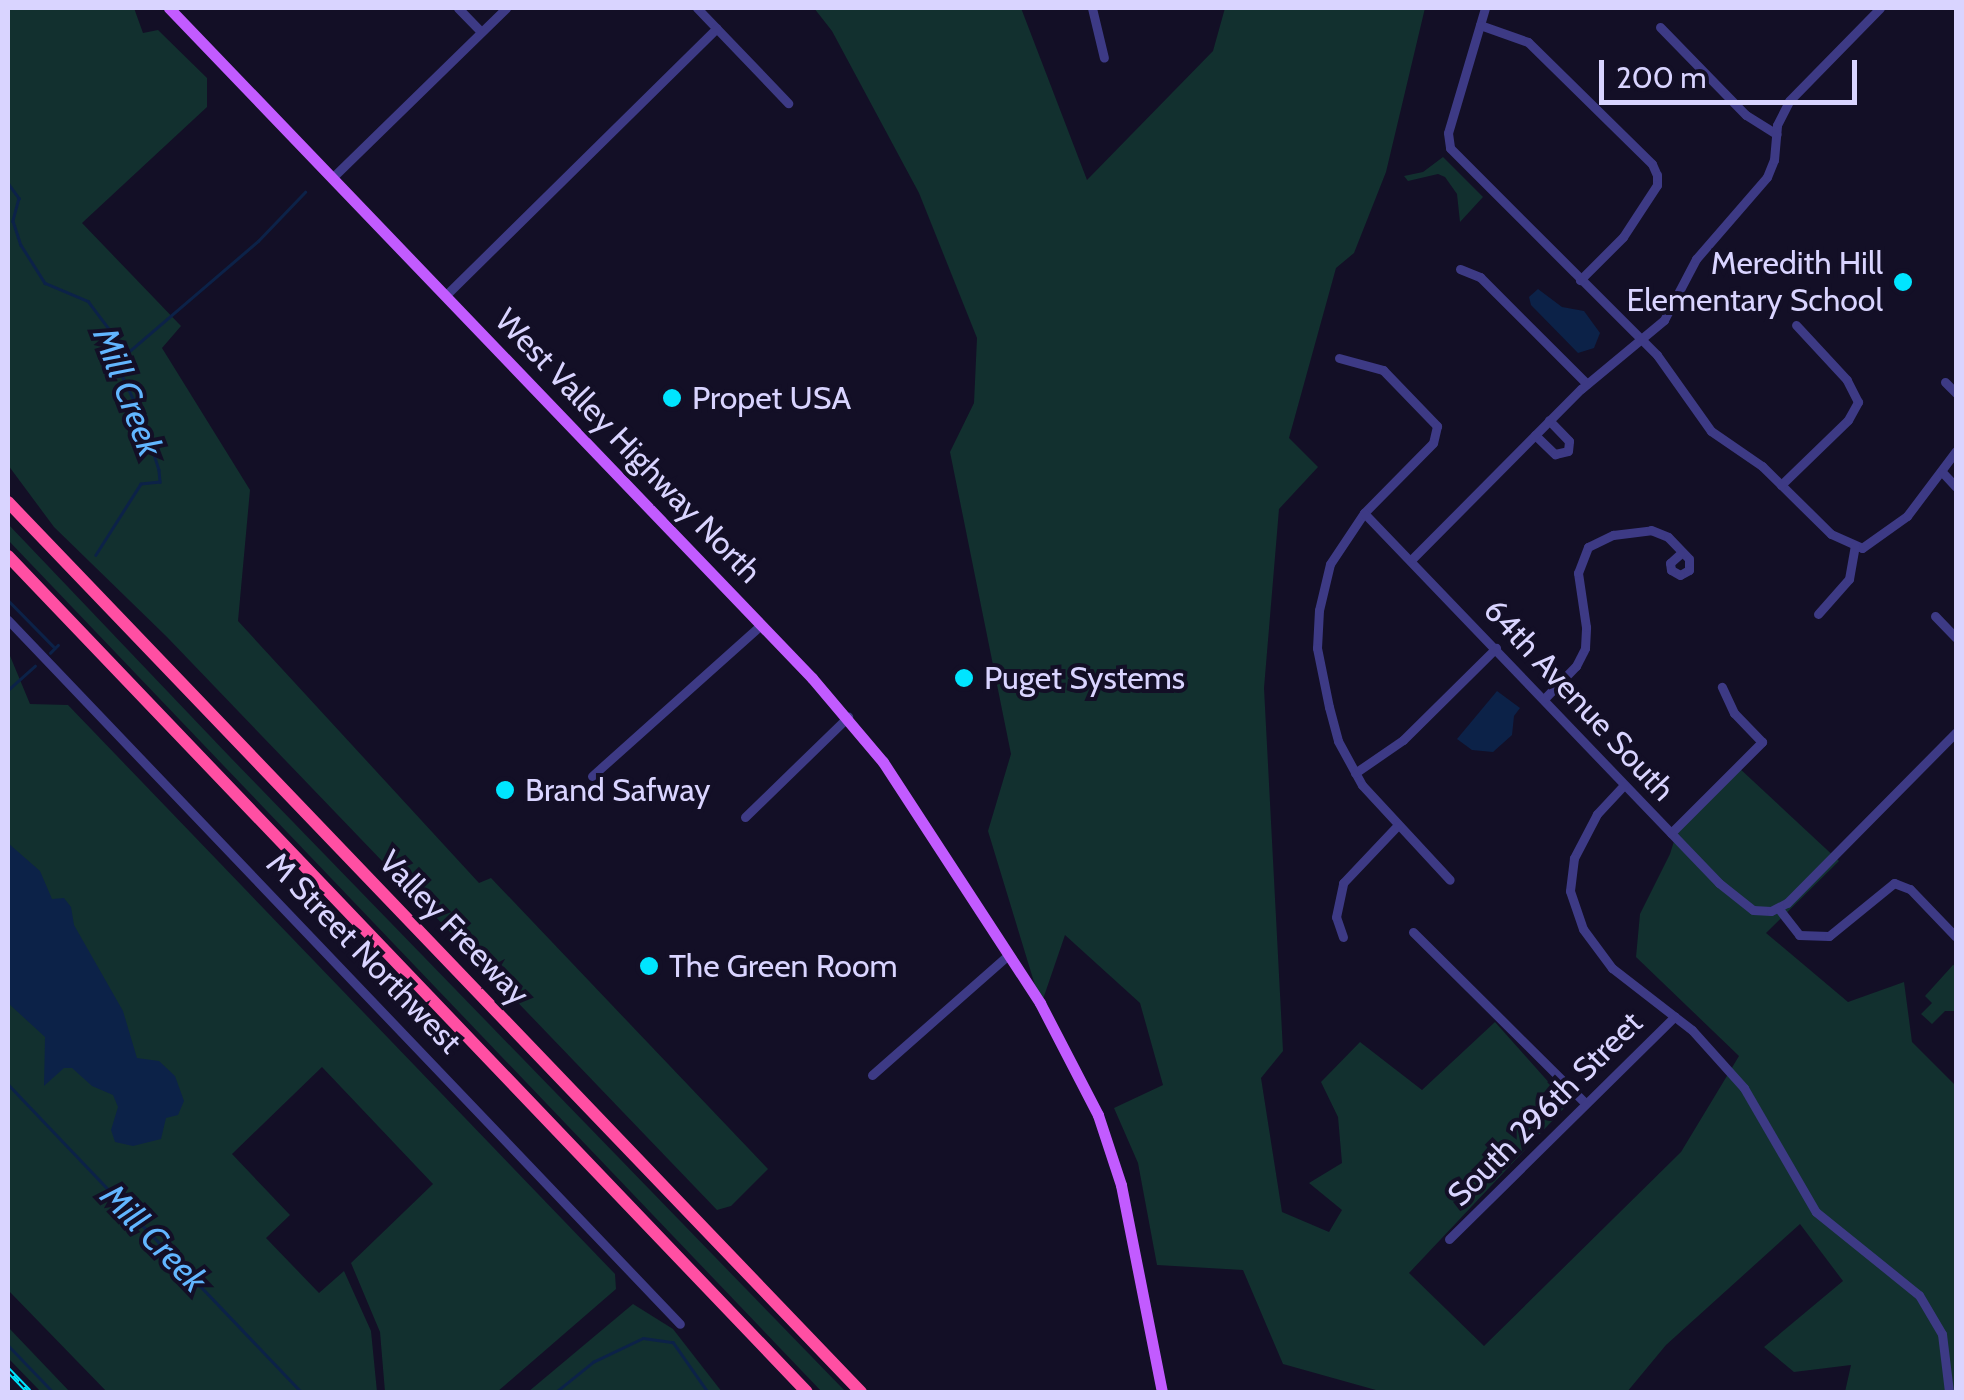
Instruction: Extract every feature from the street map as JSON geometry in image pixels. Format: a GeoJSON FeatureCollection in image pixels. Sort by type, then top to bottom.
{"type":"FeatureCollection","features":[{"type":"Feature","properties":{"kind":"highway"},"geometry":{"type":"LineString","coordinates":[[8,492],[18,513]]}},
{"type":"Feature","properties":{"kind":"highway","name":"Valley Freeway"},"geometry":{"type":"LineString","coordinates":[[8,502],[861,1392]]}},
{"type":"Feature","properties":{"kind":"highway","name":"Valley Freeway"},"geometry":{"type":"LineString","coordinates":[[8,556],[806,1392]]}},
{"type":"Feature","properties":{"kind":"highway"},"geometry":{"type":"LineString","coordinates":[[8,565],[118,672]]}},
{"type":"Feature","properties":{"kind":"main road","name":"West Valley Highway North"},"geometry":{"type":"LineString","coordinates":[[169,8],[848,717],[902,787],[1064,1042],[1110,1147],[1162,1392]]}},
{"type":"Feature","properties":{"kind":"street"},"geometry":{"type":"LineString","coordinates":[[458,8],[482,32]]}},
{"type":"Feature","properties":{"kind":"street"},"geometry":{"type":"LineString","coordinates":[[333,177],[506,8]]}},
{"type":"Feature","properties":{"kind":"street"},"geometry":{"type":"LineString","coordinates":[[697,8],[788,103]]}},
{"type":"Feature","properties":{"kind":"street"},"geometry":{"type":"LineString","coordinates":[[1092,8],[1104,58]]}},
{"type":"Feature","properties":{"kind":"street"},"geometry":{"type":"LineString","coordinates":[[1485,8],[1448,133],[1450,148],[1643,340],[1672,374],[1706,425],[1781,485],[1830,534],[1855,546],[1869,546],[1884,536],[1943,473],[1956,450]]}},
{"type":"Feature","properties":{"kind":"street"},"geometry":{"type":"LineString","coordinates":[[1412,559],[1587,384],[1643,340],[1677,302],[1696,259],[1762,184],[1774,160],[1776,134],[1794,94],[1880,8]]}},
{"type":"Feature","properties":{"kind":"street"},"geometry":{"type":"LineString","coordinates":[[1480,25],[1528,42],[1652,164],[1657,174],[1657,185],[1623,237],[1580,280]]}},
{"type":"Feature","properties":{"kind":"street"},"geometry":{"type":"LineString","coordinates":[[1660,26],[1746,116],[1776,134]]}},
{"type":"Feature","properties":{"kind":"street"},"geometry":{"type":"LineString","coordinates":[[446,294],[717,28]]}},
{"type":"Feature","properties":{"kind":"street"},"geometry":{"type":"LineString","coordinates":[[1460,269],[1480,277],[1587,384]]}},
{"type":"Feature","properties":{"kind":"street"},"geometry":{"type":"LineString","coordinates":[[1781,485],[1848,420],[1858,402],[1848,380],[1796,325]]}},
{"type":"Feature","properties":{"kind":"street"},"geometry":{"type":"LineString","coordinates":[[1340,358],[1383,370],[1436,426],[1433,443],[1364,513],[1330,564],[1319,610],[1317,648],[1338,741],[1356,773],[1396,826],[1450,880]]}},
{"type":"Feature","properties":{"kind":"street"},"geometry":{"type":"LineString","coordinates":[[1946,382],[1956,393]]}},
{"type":"Feature","properties":{"kind":"street"},"geometry":{"type":"LineString","coordinates":[[1535,435],[1555,454],[1568,451],[1570,441],[1550,420]]}},
{"type":"Feature","properties":{"kind":"street"},"geometry":{"type":"LineString","coordinates":[[1943,473],[1956,487]]}},
{"type":"Feature","properties":{"kind":"street","name":"64th Avenue South"},"geometry":{"type":"LineString","coordinates":[[1364,513],[1732,896],[1762,912],[1779,909]]}},
{"type":"Feature","properties":{"kind":"street"},"geometry":{"type":"LineString","coordinates":[[1544,699],[1576,666],[1585,648],[1578,573],[1588,546],[1612,535],[1651,530],[1668,537],[1680,554]]}},
{"type":"Feature","properties":{"kind":"street"},"geometry":{"type":"LineString","coordinates":[[1818,614],[1849,580],[1855,546]]}},
{"type":"Feature","properties":{"kind":"street"},"geometry":{"type":"LineString","coordinates":[[1934,616],[1956,638]]}},
{"type":"Feature","properties":{"kind":"street","name":"M Street Northwest"},"geometry":{"type":"LineString","coordinates":[[8,620],[680,1324]]}},
{"type":"Feature","properties":{"kind":"street"},"geometry":{"type":"LineString","coordinates":[[592,776],[761,625]]}},
{"type":"Feature","properties":{"kind":"street"},"geometry":{"type":"LineString","coordinates":[[1356,773],[1404,740],[1496,648]]}},
{"type":"Feature","properties":{"kind":"street"},"geometry":{"type":"LineString","coordinates":[[1670,833],[1762,742],[1734,712],[1722,687]]}},
{"type":"Feature","properties":{"kind":"street"},"geometry":{"type":"LineString","coordinates":[[745,817],[848,717]]}},
{"type":"Feature","properties":{"kind":"street"},"geometry":{"type":"LineString","coordinates":[[1956,732],[1779,909],[1799,935],[1829,936],[1894,883],[1910,888],[1956,937]]}},
{"type":"Feature","properties":{"kind":"street"},"geometry":{"type":"LineString","coordinates":[[1624,785],[1602,806],[1578,848],[1570,886],[1585,934],[1618,974],[1675,1016],[1744,1088],[1816,1212],[1918,1294],[1942,1334],[1949,1392]]}},
{"type":"Feature","properties":{"kind":"street"},"geometry":{"type":"LineString","coordinates":[[1343,937],[1336,917],[1343,884],[1396,826]]}},
{"type":"Feature","properties":{"kind":"street"},"geometry":{"type":"LineString","coordinates":[[1414,932],[1585,1104]]}},
{"type":"Feature","properties":{"kind":"street"},"geometry":{"type":"LineString","coordinates":[[872,1075],[1008,956]]}},
{"type":"Feature","properties":{"kind":"street","name":"South 296th Street"},"geometry":{"type":"LineString","coordinates":[[1449,1238],[1675,1016]]}},
{"type":"Feature","properties":{"kind":"green space"},"geometry":{"type":"Polygon","coordinates":[[[8,8],[134,8],[143,33],[158,30],[207,78],[207,107],[82,223],[181,326],[162,348],[250,490],[238,621],[479,883],[491,878],[768,1169],[731,1206],[717,1210],[167,637],[54,527],[8,465],[8,8]]]}},
{"type":"Feature","properties":{"kind":"green space"},"geometry":{"type":"Polygon","coordinates":[[[814,8],[1021,8],[1087,180],[1213,51],[1225,8],[1425,8],[1386,172],[1354,253],[1336,268],[1289,438],[1318,467],[1279,509],[1264,688],[1283,1051],[1261,1078],[1282,1212],[1329,1232],[1342,1210],[1309,1183],[1342,1163],[1338,1117],[1321,1082],[1360,1042],[1422,1090],[1495,1022],[1568,1104],[1409,1273],[1484,1346],[1681,1152],[1739,1056],[1636,957],[1640,914],[1670,854],[1675,838],[1671,833],[1738,767],[1839,861],[1766,933],[1848,1002],[1904,982],[1912,1042],[1956,1086],[1956,1392],[1845,1392],[1851,1365],[1794,1372],[1764,1347],[1843,1281],[1800,1224],[1666,1345],[1627,1392],[1383,1392],[1283,1364],[1243,1270],[1157,1265],[1138,1163],[1114,1108],[1163,1085],[1140,1003],[1065,935],[1041,1005],[988,831],[1011,754],[950,452],[974,403],[977,338],[919,193],[832,31],[814,8]]]}},
{"type":"Feature","properties":{"kind":"green space"},"geometry":{"type":"Polygon","coordinates":[[[1443,157],[1483,197],[1460,222],[1457,194],[1445,177],[1438,174],[1408,181],[1404,176],[1423,172],[1443,157]]]}},
{"type":"Feature","properties":{"kind":"green space"},"geometry":{"type":"Polygon","coordinates":[[[8,524],[846,1392],[822,1392],[8,540],[8,524]]]}},
{"type":"Feature","properties":{"kind":"green space"},"geometry":{"type":"Polygon","coordinates":[[[8,651],[30,704],[68,705],[615,1274],[616,1289],[497,1392],[385,1392],[380,1332],[351,1263],[433,1184],[322,1067],[232,1154],[290,1215],[266,1238],[319,1293],[344,1271],[371,1331],[377,1392],[107,1392],[8,1290],[8,651]]]}},
{"type":"Feature","properties":{"kind":"green space"},"geometry":{"type":"Polygon","coordinates":[[[1953,965],[1956,1011],[1945,1011],[1932,1024],[1921,1014],[1932,1003],[1925,996],[1953,965]]]}},
{"type":"Feature","properties":{"kind":"green space"},"geometry":{"type":"Polygon","coordinates":[[[633,1304],[673,1329],[722,1392],[528,1392],[633,1304]]]}},
{"type":"Feature","properties":{"kind":"green space"},"geometry":{"type":"Polygon","coordinates":[[[8,1327],[70,1392],[41,1392],[8,1358],[8,1327]]]}},
{"type":"Feature","properties":{"kind":"water"},"geometry":{"type":"Polygon","coordinates":[[[1538,289],[1562,307],[1584,311],[1600,333],[1594,348],[1578,353],[1531,305],[1529,297],[1538,289]]]}},
{"type":"Feature","properties":{"kind":"water"},"geometry":{"type":"Polygon","coordinates":[[[1497,691],[1520,708],[1514,716],[1512,735],[1493,752],[1472,750],[1457,739],[1497,691]]]}},
{"type":"Feature","properties":{"kind":"water"},"geometry":{"type":"Polygon","coordinates":[[[8,843],[40,871],[52,899],[64,898],[71,907],[74,925],[123,1011],[137,1058],[159,1061],[175,1076],[184,1101],[178,1115],[166,1118],[161,1139],[133,1146],[115,1142],[111,1130],[118,1107],[113,1095],[92,1086],[72,1068],[64,1068],[44,1086],[45,1037],[8,1003],[8,843]]]}},
{"type":"Feature","properties":{"kind":"waterway","name":"Mill Creek"},"geometry":{"type":"LineString","coordinates":[[8,183],[19,198],[13,221],[21,245],[45,283],[88,301],[111,331],[116,363],[143,419],[159,470],[160,482],[141,484],[96,555]]}},
{"type":"Feature","properties":{"kind":"waterway"},"geometry":{"type":"LineString","coordinates":[[118,361],[258,241],[305,192]]}},
{"type":"Feature","properties":{"kind":"waterway"},"geometry":{"type":"LineString","coordinates":[[8,600],[55,648]]}},
{"type":"Feature","properties":{"kind":"waterway","name":"Mill Creek"},"geometry":{"type":"LineString","coordinates":[[50,653],[58,645]]}},
{"type":"Feature","properties":{"kind":"waterway","name":"Mill Creek"},"geometry":{"type":"LineString","coordinates":[[8,690],[35,666]]}},
{"type":"Feature","properties":{"kind":"waterway","name":"Mill Creek"},"geometry":{"type":"LineString","coordinates":[[8,1084],[301,1392]]}},
{"type":"Feature","properties":{"kind":"waterway","name":"Mill Creek"},"geometry":{"type":"LineString","coordinates":[[556,1392],[593,1362],[643,1338],[673,1342],[708,1392]]}},
{"type":"Feature","properties":{"kind":"waterway"},"geometry":{"type":"LineString","coordinates":[[8,1345],[53,1392]]}},
{"type":"Feature","properties":{"kind":"railway"},"geometry":{"type":"LineString","coordinates":[[8,1370],[29,1392]]}},
{"type":"Feature","properties":{"kind":"place","name":"Meredith Hill Elementary School"},"geometry":{"type":"Point","coordinates":[1903,282]}},
{"type":"Feature","properties":{"kind":"place","name":"Propet USA"},"geometry":{"type":"Point","coordinates":[672,398]}},
{"type":"Feature","properties":{"kind":"place","name":"Puget Systems"},"geometry":{"type":"Point","coordinates":[964,678]}},
{"type":"Feature","properties":{"kind":"place","name":"Brand Safway"},"geometry":{"type":"Point","coordinates":[505,790]}},
{"type":"Feature","properties":{"kind":"place","name":"The Green Room"},"geometry":{"type":"Point","coordinates":[649,966]}}]}
